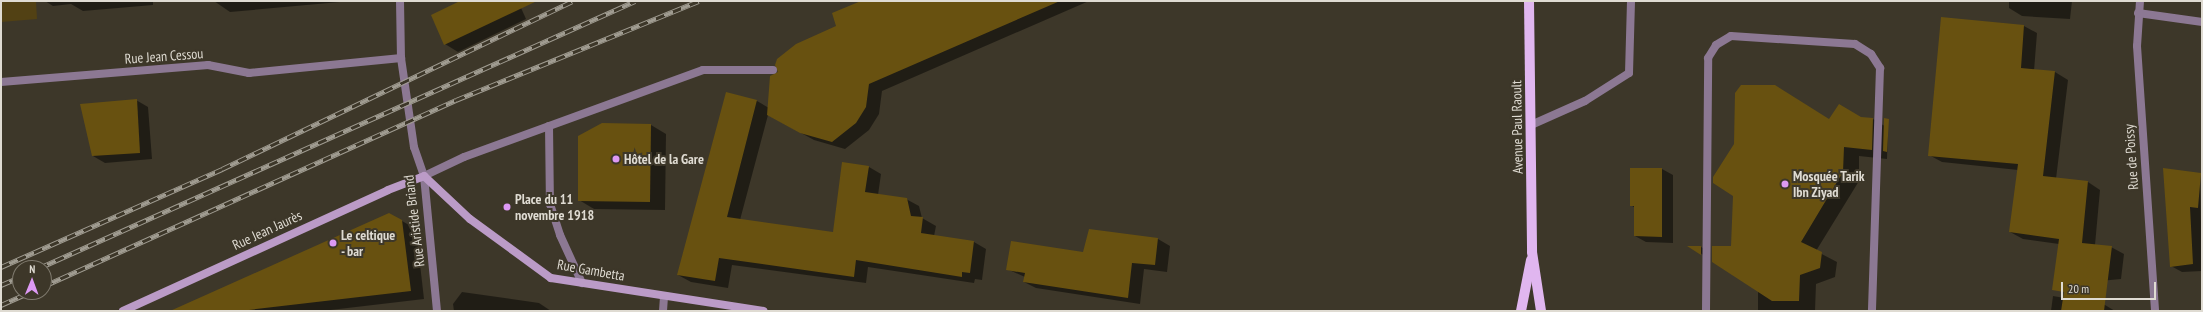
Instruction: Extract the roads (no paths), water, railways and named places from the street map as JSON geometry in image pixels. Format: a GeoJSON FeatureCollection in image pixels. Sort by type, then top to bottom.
{"type":"FeatureCollection","features":[{"type":"Feature","properties":{"kind":"main road","name":"Avenue Paul Raoult"},"geometry":{"type":"LineString","coordinates":[[1529,1],[1532,252],[1540,311]]}},
{"type":"Feature","properties":{"kind":"main road","name":"Rue Gambetta"},"geometry":{"type":"LineString","coordinates":[[424,176],[470,219],[551,278],[763,311]]}},
{"type":"Feature","properties":{"kind":"main road","name":"Rue Jean Jaurès"},"geometry":{"type":"LineString","coordinates":[[123,311],[388,190],[424,176]]}},
{"type":"Feature","properties":{"kind":"main road","name":"Avenue Paul Raoult"},"geometry":{"type":"LineString","coordinates":[[1521,311],[1532,252]]}},
{"type":"Feature","properties":{"kind":"street","name":"Rue Aristide Briand"},"geometry":{"type":"LineString","coordinates":[[400,1],[401,58],[414,147],[424,176],[438,311]]}},
{"type":"Feature","properties":{"kind":"street"},"geometry":{"type":"LineString","coordinates":[[1531,125],[1584,101],[1629,73],[1630,1]]}},
{"type":"Feature","properties":{"kind":"street","name":"Rue de Poissy"},"geometry":{"type":"LineString","coordinates":[[2140,1],[2137,46],[2155,311]]}},
{"type":"Feature","properties":{"kind":"street"},"geometry":{"type":"LineString","coordinates":[[2138,13],[2202,22]]}},
{"type":"Feature","properties":{"kind":"street"},"geometry":{"type":"LineString","coordinates":[[1706,311],[1708,58],[1716,45],[1731,36],[1855,44],[1871,54],[1880,68],[1872,311]]}},
{"type":"Feature","properties":{"kind":"street","name":"Rue Jean Cessou"},"geometry":{"type":"LineString","coordinates":[[1,82],[208,65],[248,73],[401,58]]}},
{"type":"Feature","properties":{"kind":"street"},"geometry":{"type":"LineString","coordinates":[[424,176],[464,157],[703,70],[773,70]]}},
{"type":"Feature","properties":{"kind":"street"},"geometry":{"type":"LineString","coordinates":[[548,126],[550,204],[560,236],[582,283]]}},
{"type":"Feature","properties":{"kind":"street"},"geometry":{"type":"LineString","coordinates":[[663,311],[664,296]]}},
{"type":"Feature","properties":{"kind":"railway"},"geometry":{"type":"LineString","coordinates":[[1,267],[222,169],[572,1]]}},
{"type":"Feature","properties":{"kind":"railway"},"geometry":{"type":"LineString","coordinates":[[52,262],[635,1]]}},
{"type":"Feature","properties":{"kind":"railway"},"geometry":{"type":"LineString","coordinates":[[52,282],[456,100],[699,1]]}},
{"type":"Feature","properties":{"kind":"railway"},"geometry":{"type":"LineString","coordinates":[[1,285],[12,280]]}},
{"type":"Feature","properties":{"kind":"railway"},"geometry":{"type":"LineString","coordinates":[[1,305],[12,300]]}},
{"type":"Feature","properties":{"kind":"place","name":"Hôtel de la Gare"},"geometry":{"type":"Point","coordinates":[616,159]}},
{"type":"Feature","properties":{"kind":"place","name":"Mosquée Tarik Ibn Ziyad"},"geometry":{"type":"Point","coordinates":[1785,184]}},
{"type":"Feature","properties":{"kind":"place","name":"Place du 11 novembre 1918"},"geometry":{"type":"Point","coordinates":[507,207]}},
{"type":"Feature","properties":{"kind":"place","name":"Le celtique - bar"},"geometry":{"type":"Point","coordinates":[333,243]}}]}
